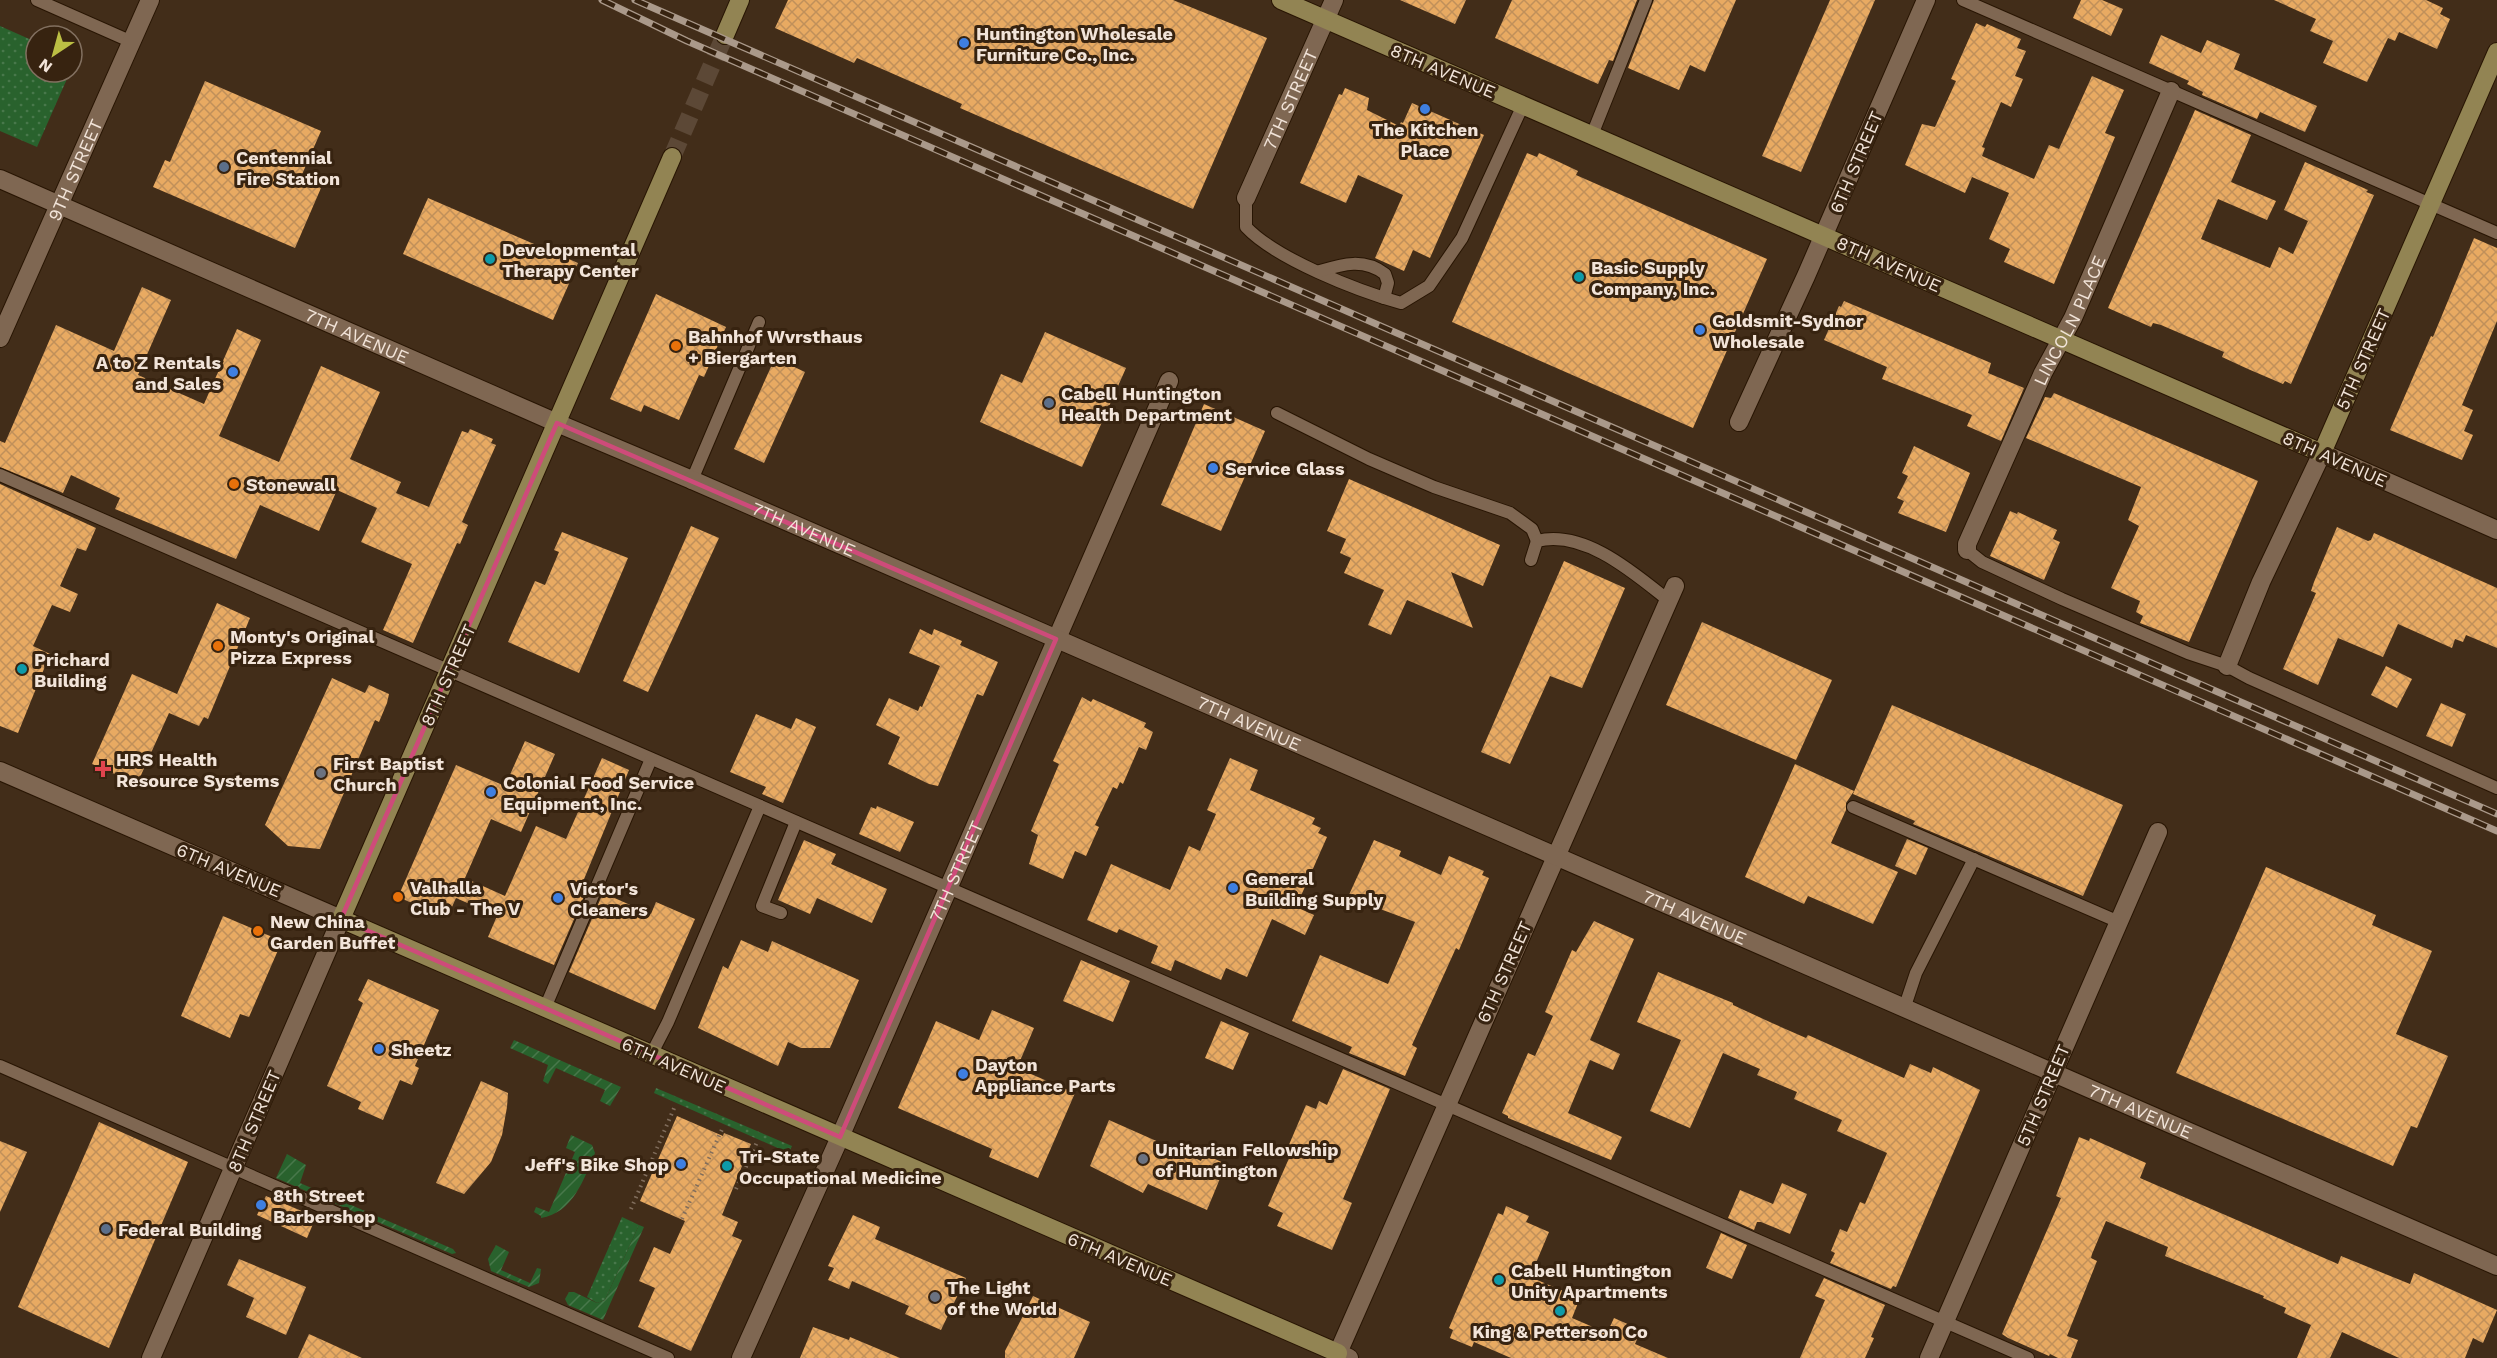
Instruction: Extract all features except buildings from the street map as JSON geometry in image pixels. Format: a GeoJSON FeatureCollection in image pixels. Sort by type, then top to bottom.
{"type":"FeatureCollection","features":[{"type":"Feature","properties":{"kind":"main road"},"geometry":{"type":"LineString","coordinates":[[725,35],[740,0]]}},
{"type":"Feature","properties":{"kind":"main road","name":"8TH AVENUE"},"geometry":{"type":"LineString","coordinates":[[1281,0],[2322,453]]}},
{"type":"Feature","properties":{"kind":"main road","name":"5TH STREET"},"geometry":{"type":"LineString","coordinates":[[2322,453],[2497,52]]}},
{"type":"Feature","properties":{"kind":"main road","name":"8TH STREET"},"geometry":{"type":"LineString","coordinates":[[341,919],[672,157]]}},
{"type":"Feature","properties":{"kind":"main road","name":"6TH AVENUE"},"geometry":{"type":"LineString","coordinates":[[341,919],[1341,1356]]}},
{"type":"Feature","properties":{"kind":"street","name":"9TH STREET"},"geometry":{"type":"LineString","coordinates":[[0,338],[150,0]]}},
{"type":"Feature","properties":{"kind":"street","name":"7TH STREET"},"geometry":{"type":"LineString","coordinates":[[1246,198],[1334,0]]}},
{"type":"Feature","properties":{"kind":"street","name":"6TH STREET"},"geometry":{"type":"LineString","coordinates":[[1739,422],[1824,236],[1926,0]]}},
{"type":"Feature","properties":{"kind":"street","name":"LINCOLN PLACE"},"geometry":{"type":"LineString","coordinates":[[1968,550],[1972,534],[2077,308],[2171,91]]}},
{"type":"Feature","properties":{"kind":"street","name":"7TH AVENUE"},"geometry":{"type":"LineString","coordinates":[[0,179],[2497,1266]]}},
{"type":"Feature","properties":{"kind":"street","name":"7TH STREET"},"geometry":{"type":"LineString","coordinates":[[741,1358],[840,1137],[1168,381]]}},
{"type":"Feature","properties":{"kind":"street","name":"8TH AVENUE"},"geometry":{"type":"LineString","coordinates":[[2322,453],[2497,530]]}},
{"type":"Feature","properties":{"kind":"street","name":"5TH STREET"},"geometry":{"type":"LineString","coordinates":[[2228,666],[2261,582],[2322,453]]}},
{"type":"Feature","properties":{"kind":"street","name":"6TH STREET"},"geometry":{"type":"LineString","coordinates":[[1341,1356],[1446,1104],[1672,593]]}},
{"type":"Feature","properties":{"kind":"street","name":"6TH AVENUE"},"geometry":{"type":"LineString","coordinates":[[0,771],[341,919]]}},
{"type":"Feature","properties":{"kind":"street","name":"5TH STREET"},"geometry":{"type":"LineString","coordinates":[[1929,1358],[2158,832]]}},
{"type":"Feature","properties":{"kind":"street","name":"8TH STREET"},"geometry":{"type":"LineString","coordinates":[[151,1358],[341,919]]}},
{"type":"Feature","properties":{"kind":"lane"},"geometry":{"type":"LineString","coordinates":[[37,0],[132,42]]}},
{"type":"Feature","properties":{"kind":"lane"},"geometry":{"type":"LineString","coordinates":[[1592,135],[1646,0]]}},
{"type":"Feature","properties":{"kind":"lane"},"geometry":{"type":"LineString","coordinates":[[1963,0],[2497,233]]}},
{"type":"Feature","properties":{"kind":"lane"},"geometry":{"type":"LineString","coordinates":[[1246,198],[1246,227],[1257,239],[1280,254],[1401,303],[1429,286],[1462,238],[1523,105]]}},
{"type":"Feature","properties":{"kind":"lane"},"geometry":{"type":"LineString","coordinates":[[1320,271],[1345,263],[1368,264],[1385,274],[1388,283],[1384,298]]}},
{"type":"Feature","properties":{"kind":"lane"},"geometry":{"type":"LineString","coordinates":[[692,480],[759,322]]}},
{"type":"Feature","properties":{"kind":"lane"},"geometry":{"type":"LineString","coordinates":[[1277,413],[1379,464],[1434,487],[1510,513],[1532,529],[1537,541],[1531,560]]}},
{"type":"Feature","properties":{"kind":"lane"},"geometry":{"type":"LineString","coordinates":[[0,475],[2028,1358]]}},
{"type":"Feature","properties":{"kind":"lane"},"geometry":{"type":"LineString","coordinates":[[1537,541],[1560,538],[1583,545],[1672,593]]}},
{"type":"Feature","properties":{"kind":"lane"},"geometry":{"type":"LineString","coordinates":[[1968,550],[1982,562],[2062,599],[2188,653],[2228,666],[2249,678],[2497,788]]}},
{"type":"Feature","properties":{"kind":"lane"},"geometry":{"type":"LineString","coordinates":[[545,1008],[651,759]]}},
{"type":"Feature","properties":{"kind":"lane"},"geometry":{"type":"LineString","coordinates":[[651,1055],[668,1022],[760,806]]}},
{"type":"Feature","properties":{"kind":"lane"},"geometry":{"type":"LineString","coordinates":[[1853,807],[2119,922]]}},
{"type":"Feature","properties":{"kind":"lane"},"geometry":{"type":"LineString","coordinates":[[781,914],[762,906],[796,822]]}},
{"type":"Feature","properties":{"kind":"lane"},"geometry":{"type":"LineString","coordinates":[[1904,1009],[1916,973],[1974,859]]}},
{"type":"Feature","properties":{"kind":"lane"},"geometry":{"type":"LineString","coordinates":[[0,1066],[668,1358]]}},
{"type":"Feature","properties":{"kind":"path"},"geometry":{"type":"LineString","coordinates":[[631,1209],[675,1106]]}},
{"type":"Feature","properties":{"kind":"path"},"geometry":{"type":"LineString","coordinates":[[682,1219],[723,1127]]}},
{"type":"Feature","properties":{"kind":"path"},"geometry":{"type":"LineString","coordinates":[[736,1189],[757,1142]]}},
{"type":"Feature","properties":{"kind":"highlighted area"},"geometry":{"type":"Polygon","coordinates":[[[557,423],[1056,639],[840,1137],[341,919],[557,423]]]}},
{"type":"Feature","properties":{"kind":"green space"},"geometry":{"type":"Polygon","coordinates":[[[0,26],[24,37],[24,84],[65,84],[37,147],[0,131],[0,26]]]}},
{"type":"Feature","properties":{"kind":"green space"},"geometry":{"type":"Polygon","coordinates":[[[514,1040],[621,1087],[610,1106],[600,1101],[605,1090],[556,1068],[548,1084],[543,1081],[548,1065],[510,1048],[514,1040]]]}},
{"type":"Feature","properties":{"kind":"green space"},"geometry":{"type":"Polygon","coordinates":[[[656,1088],[792,1146],[789,1153],[654,1093],[656,1088]]]}},
{"type":"Feature","properties":{"kind":"green space"},"geometry":{"type":"Polygon","coordinates":[[[571,1135],[592,1145],[595,1153],[582,1184],[569,1202],[552,1215],[541,1218],[534,1212],[536,1207],[549,1212],[575,1152],[566,1148],[571,1135]]]}},
{"type":"Feature","properties":{"kind":"green space"},"geometry":{"type":"Polygon","coordinates":[[[287,1154],[306,1165],[300,1183],[453,1249],[456,1253],[452,1254],[276,1178],[287,1154]]]}},
{"type":"Feature","properties":{"kind":"green space"},"geometry":{"type":"Polygon","coordinates":[[[622,1217],[639,1225],[605,1300],[597,1303],[587,1297],[622,1217]]]}},
{"type":"Feature","properties":{"kind":"green space"},"geometry":{"type":"Polygon","coordinates":[[[639,1225],[644,1227],[603,1320],[568,1305],[565,1299],[569,1292],[574,1292],[597,1303],[605,1300],[639,1225]]]}},
{"type":"Feature","properties":{"kind":"green space"},"geometry":{"type":"Polygon","coordinates":[[[496,1245],[509,1252],[501,1270],[530,1283],[537,1268],[541,1269],[539,1283],[529,1287],[491,1271],[488,1259],[496,1245]]]}},
{"type":"Feature","properties":{"kind":"tunnel"},"geometry":{"type":"LineString","coordinates":[[672,157],[725,35]]}},
{"type":"Feature","properties":{"kind":"railway"},"geometry":{"type":"LineString","coordinates":[[602,0],[687,41],[2497,831]]}},
{"type":"Feature","properties":{"kind":"railway"},"geometry":{"type":"LineString","coordinates":[[635,0],[2497,814]]}},
{"type":"Feature","properties":{"kind":"place","name":"Huntington Wholesale Furniture Co., Inc."},"geometry":{"type":"Point","coordinates":[964,43]}},
{"type":"Feature","properties":{"kind":"place","name":"The Kitchen Place"},"geometry":{"type":"Point","coordinates":[1425,109]}},
{"type":"Feature","properties":{"kind":"place","name":"Centennial Fire Station"},"geometry":{"type":"Point","coordinates":[224,167]}},
{"type":"Feature","properties":{"kind":"place","name":"Developmental Therapy Center"},"geometry":{"type":"Point","coordinates":[490,259]}},
{"type":"Feature","properties":{"kind":"place","name":"Basic Supply Company, Inc."},"geometry":{"type":"Point","coordinates":[1579,277]}},
{"type":"Feature","properties":{"kind":"place","name":"Goldsmit-Sydnor Wholesale"},"geometry":{"type":"Point","coordinates":[1700,330]}},
{"type":"Feature","properties":{"kind":"place","name":"Bahnhof Wvrsthaus + Biergarten"},"geometry":{"type":"Point","coordinates":[676,346]}},
{"type":"Feature","properties":{"kind":"place","name":"A to Z Rentals and Sales"},"geometry":{"type":"Point","coordinates":[233,372]}},
{"type":"Feature","properties":{"kind":"place","name":"Cabell Huntington Health Department"},"geometry":{"type":"Point","coordinates":[1049,403]}},
{"type":"Feature","properties":{"kind":"place","name":"Service Glass"},"geometry":{"type":"Point","coordinates":[1213,468]}},
{"type":"Feature","properties":{"kind":"place","name":"Stonewall"},"geometry":{"type":"Point","coordinates":[234,484]}},
{"type":"Feature","properties":{"kind":"place","name":"Monty's Original Pizza Express"},"geometry":{"type":"Point","coordinates":[218,646]}},
{"type":"Feature","properties":{"kind":"place","name":"Prichard Building"},"geometry":{"type":"Point","coordinates":[22,669]}},
{"type":"Feature","properties":{"kind":"place","name":"HRS Health Resource Systems"},"geometry":{"type":"Point","coordinates":[103,769]}},
{"type":"Feature","properties":{"kind":"place","name":"First Baptist Church"},"geometry":{"type":"Point","coordinates":[321,773]}},
{"type":"Feature","properties":{"kind":"place","name":"Colonial Food Service Equipment, Inc."},"geometry":{"type":"Point","coordinates":[491,792]}},
{"type":"Feature","properties":{"kind":"place","name":"General Building Supply"},"geometry":{"type":"Point","coordinates":[1233,888]}},
{"type":"Feature","properties":{"kind":"place","name":"Valhalla Club - The V"},"geometry":{"type":"Point","coordinates":[398,897]}},
{"type":"Feature","properties":{"kind":"place","name":"Victor's Cleaners"},"geometry":{"type":"Point","coordinates":[558,898]}},
{"type":"Feature","properties":{"kind":"place","name":"New China Garden Buffet"},"geometry":{"type":"Point","coordinates":[258,931]}},
{"type":"Feature","properties":{"kind":"place","name":"Sheetz"},"geometry":{"type":"Point","coordinates":[379,1049]}},
{"type":"Feature","properties":{"kind":"place","name":"Dayton Appliance Parts"},"geometry":{"type":"Point","coordinates":[963,1074]}},
{"type":"Feature","properties":{"kind":"place","name":"Unitarian Fellowship of Huntington"},"geometry":{"type":"Point","coordinates":[1143,1159]}},
{"type":"Feature","properties":{"kind":"place","name":"Jeff's Bike Shop"},"geometry":{"type":"Point","coordinates":[681,1164]}},
{"type":"Feature","properties":{"kind":"place","name":"Tri-State Occupational Medicine"},"geometry":{"type":"Point","coordinates":[727,1166]}},
{"type":"Feature","properties":{"kind":"place","name":"8th Street Barbershop"},"geometry":{"type":"Point","coordinates":[261,1205]}},
{"type":"Feature","properties":{"kind":"place","name":"Federal Building"},"geometry":{"type":"Point","coordinates":[106,1229]}},
{"type":"Feature","properties":{"kind":"place","name":"Cabell Huntington Unity Apartments"},"geometry":{"type":"Point","coordinates":[1499,1280]}},
{"type":"Feature","properties":{"kind":"place","name":"The Light of the World"},"geometry":{"type":"Point","coordinates":[935,1297]}},
{"type":"Feature","properties":{"kind":"place","name":"King & Petterson Co"},"geometry":{"type":"Point","coordinates":[1560,1311]}}]}
